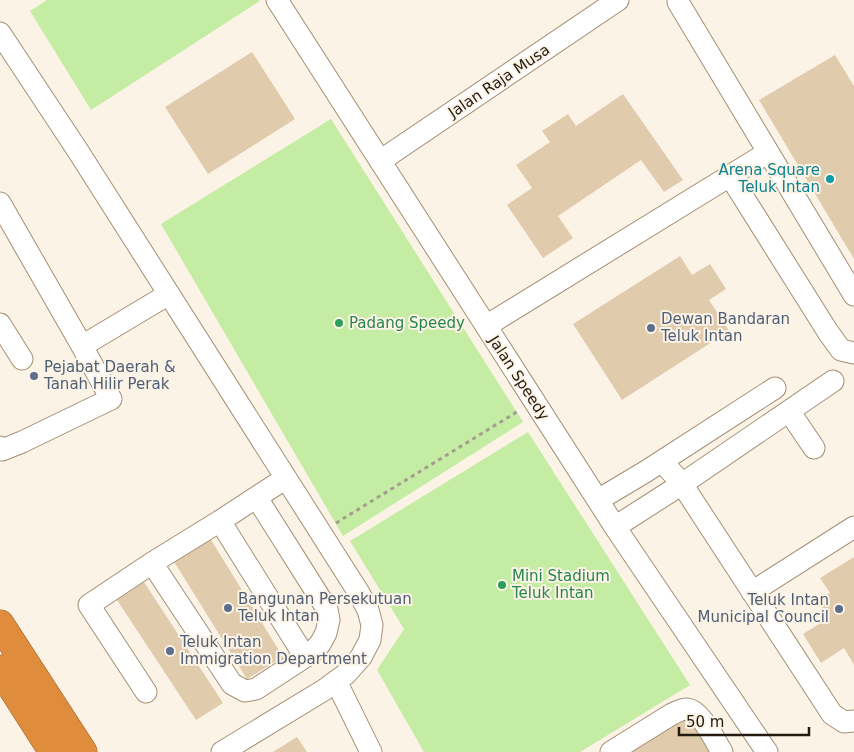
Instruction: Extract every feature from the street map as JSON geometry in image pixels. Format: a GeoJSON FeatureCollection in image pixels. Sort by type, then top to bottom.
{"type":"FeatureCollection","features":[{"type":"Feature","properties":{"kind":"highway"},"geometry":{"type":"LineString","coordinates":[[0,624],[83,752]]}},
{"type":"Feature","properties":{"kind":"highway"},"geometry":{"type":"LineString","coordinates":[[0,669],[53,752]]}},
{"type":"Feature","properties":{"kind":"street","name":"Jalan Speedy"},"geometry":{"type":"LineString","coordinates":[[277,0],[615,527],[767,752]]}},
{"type":"Feature","properties":{"kind":"street","name":"Jalan Raja Musa"},"geometry":{"type":"LineString","coordinates":[[380,161],[618,0]]}},
{"type":"Feature","properties":{"kind":"street"},"geometry":{"type":"LineString","coordinates":[[678,2],[854,295]]}},
{"type":"Feature","properties":{"kind":"street"},"geometry":{"type":"LineString","coordinates":[[1,36],[169,294],[368,610],[372,625],[370,640],[361,657],[346,674],[324,690],[222,752]]}},
{"type":"Feature","properties":{"kind":"street"},"geometry":{"type":"LineString","coordinates":[[486,326],[768,153]]}},
{"type":"Feature","properties":{"kind":"street"},"geometry":{"type":"LineString","coordinates":[[730,176],[828,332],[841,350],[854,353]]}},
{"type":"Feature","properties":{"kind":"street"},"geometry":{"type":"LineString","coordinates":[[0,203],[111,399],[22,442],[2,450],[0,447]]}},
{"type":"Feature","properties":{"kind":"street"},"geometry":{"type":"LineString","coordinates":[[82,346],[169,294]]}},
{"type":"Feature","properties":{"kind":"street"},"geometry":{"type":"LineString","coordinates":[[0,324],[22,359]]}},
{"type":"Feature","properties":{"kind":"street"},"geometry":{"type":"LineString","coordinates":[[615,527],[833,382]]}},
{"type":"Feature","properties":{"kind":"street"},"geometry":{"type":"LineString","coordinates":[[598,500],[775,388]]}},
{"type":"Feature","properties":{"kind":"street"},"geometry":{"type":"LineString","coordinates":[[789,411],[814,448]]}},
{"type":"Feature","properties":{"kind":"street"},"geometry":{"type":"LineString","coordinates":[[662,461],[682,484],[832,714],[844,722],[854,721]]}},
{"type":"Feature","properties":{"kind":"street"},"geometry":{"type":"LineString","coordinates":[[146,692],[89,604],[220,522],[286,478]]}},
{"type":"Feature","properties":{"kind":"street"},"geometry":{"type":"LineString","coordinates":[[152,563],[232,684],[245,691],[256,689],[311,653],[320,644],[326,633],[329,620],[327,609],[257,498]]}},
{"type":"Feature","properties":{"kind":"street"},"geometry":{"type":"LineString","coordinates":[[220,522],[305,657]]}},
{"type":"Feature","properties":{"kind":"street"},"geometry":{"type":"LineString","coordinates":[[752,592],[854,527]]}},
{"type":"Feature","properties":{"kind":"street"},"geometry":{"type":"LineString","coordinates":[[336,681],[372,752]]}},
{"type":"Feature","properties":{"kind":"street"},"geometry":{"type":"LineString","coordinates":[[612,752],[672,714],[689,709],[697,713],[722,752]]}},
{"type":"Feature","properties":{"kind":"path"},"geometry":{"type":"LineString","coordinates":[[320,532],[534,401]]}},
{"type":"Feature","properties":{"kind":"green space"},"geometry":{"type":"Polygon","coordinates":[[[47,0],[260,1],[91,110],[30,11],[47,0]]]}},
{"type":"Feature","properties":{"kind":"green space","name":"Padang Speedy"},"geometry":{"type":"Polygon","coordinates":[[[331,119],[523,422],[343,536],[161,224],[331,119]]]}},
{"type":"Feature","properties":{"kind":"green space","name":"Mini Stadium Teluk Intan"},"geometry":{"type":"Polygon","coordinates":[[[528,432],[690,685],[580,752],[424,752],[377,670],[404,629],[350,541],[528,432]]]}},
{"type":"Feature","properties":{"kind":"building"},"geometry":{"type":"Polygon","coordinates":[[[252,52],[295,119],[208,174],[165,107],[252,52]]]}},
{"type":"Feature","properties":{"kind":"building","name":"Arena Square Teluk Intan"},"geometry":{"type":"Polygon","coordinates":[[[835,55],[854,86],[854,259],[759,100],[835,55]]]}},
{"type":"Feature","properties":{"kind":"building"},"geometry":{"type":"Polygon","coordinates":[[[623,94],[683,180],[664,192],[641,160],[558,216],[573,238],[543,258],[507,205],[532,188],[516,165],[550,142],[542,131],[568,114],[576,126],[623,94]]]}},
{"type":"Feature","properties":{"kind":"building","name":"Dewan Bandaran Teluk Intan"},"geometry":{"type":"Polygon","coordinates":[[[680,256],[692,275],[710,264],[726,289],[709,300],[729,331],[622,400],[573,324],[680,256]]]}},
{"type":"Feature","properties":{"kind":"building","name":"Bangunan Persekutuan Teluk Intan"},"geometry":{"type":"Polygon","coordinates":[[[210,538],[283,657],[247,679],[173,560],[210,538]]]}},
{"type":"Feature","properties":{"kind":"building","name":"Teluk Intan Municipal Council"},"geometry":{"type":"Polygon","coordinates":[[[854,557],[854,665],[844,648],[821,663],[803,634],[829,618],[818,600],[830,593],[820,578],[854,557]]]}},
{"type":"Feature","properties":{"kind":"building","name":"Teluk Intan Immigration Department"},"geometry":{"type":"Polygon","coordinates":[[[144,582],[223,703],[196,720],[117,600],[144,582]]]}},
{"type":"Feature","properties":{"kind":"building"},"geometry":{"type":"Polygon","coordinates":[[[688,716],[711,752],[630,752],[688,716]]]}},
{"type":"Feature","properties":{"kind":"building"},"geometry":{"type":"Polygon","coordinates":[[[297,737],[307,752],[273,752],[297,737]]]}},
{"type":"Feature","properties":{"kind":"place","name":"Arena Square Teluk Intan"},"geometry":{"type":"Point","coordinates":[830,179]}},
{"type":"Feature","properties":{"kind":"place","name":"Padang Speedy"},"geometry":{"type":"Point","coordinates":[339,323]}},
{"type":"Feature","properties":{"kind":"place","name":"Dewan Bandaran Teluk Intan"},"geometry":{"type":"Point","coordinates":[651,328]}},
{"type":"Feature","properties":{"kind":"place","name":"Pejabat Daerah & Tanah Hilir Perak"},"geometry":{"type":"Point","coordinates":[34,376]}},
{"type":"Feature","properties":{"kind":"place","name":"Mini Stadium Teluk Intan"},"geometry":{"type":"Point","coordinates":[502,585]}},
{"type":"Feature","properties":{"kind":"place","name":"Bangunan Persekutuan Teluk Intan"},"geometry":{"type":"Point","coordinates":[228,608]}},
{"type":"Feature","properties":{"kind":"place","name":"Teluk Intan Municipal Council"},"geometry":{"type":"Point","coordinates":[839,609]}},
{"type":"Feature","properties":{"kind":"place","name":"Teluk Intan Immigration Department"},"geometry":{"type":"Point","coordinates":[170,651]}}]}
